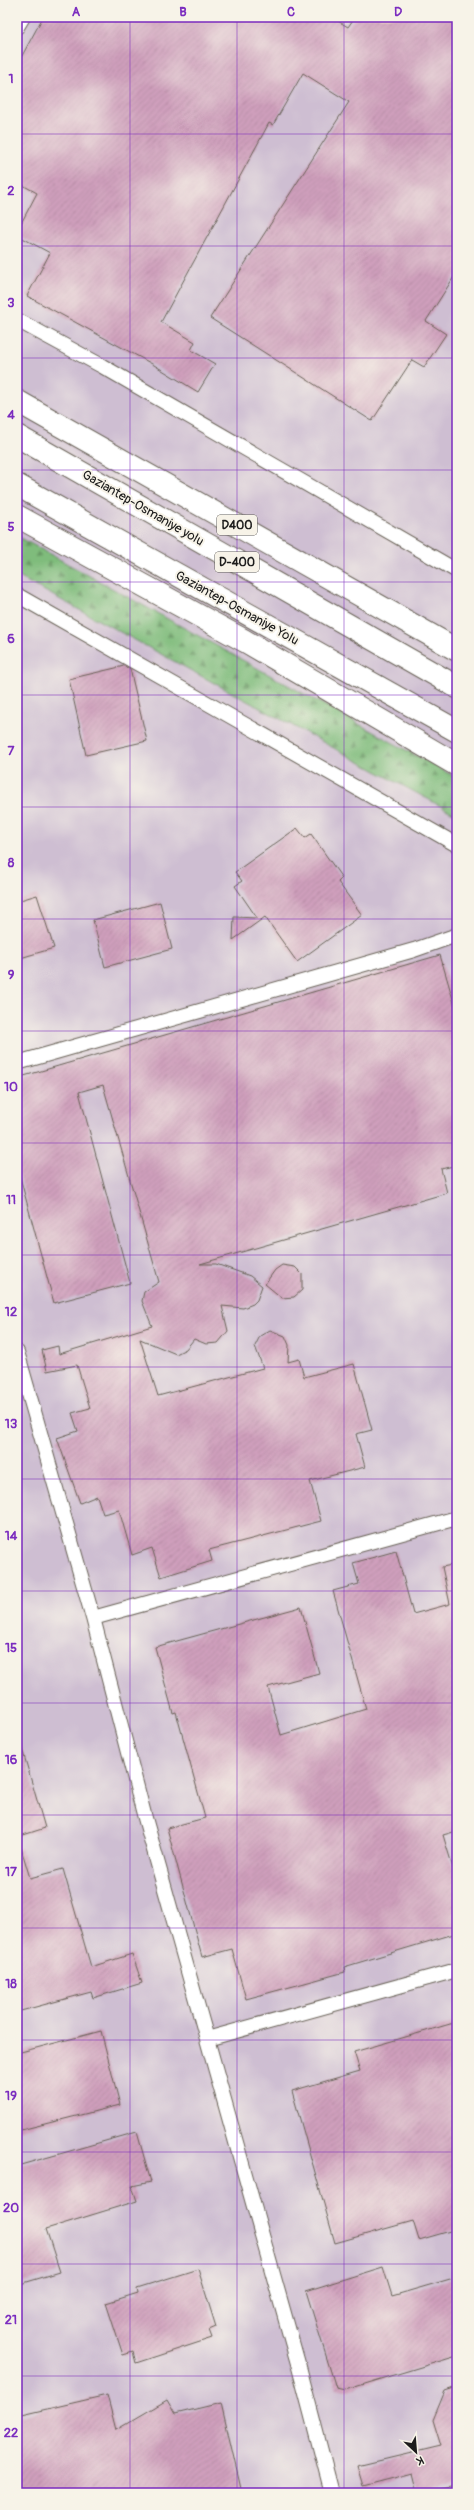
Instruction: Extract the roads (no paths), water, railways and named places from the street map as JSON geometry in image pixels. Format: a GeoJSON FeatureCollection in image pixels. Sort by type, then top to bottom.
{"type":"FeatureCollection","features":[{"type":"Feature","properties":{"kind":"highway","name":"D400"},"geometry":{"type":"LineString","coordinates":[[17,401],[457,650]]}},
{"type":"Feature","properties":{"kind":"highway","name":"Gaziantep-Osmaniye yolu"},"geometry":{"type":"LineString","coordinates":[[17,436],[457,687]]}},
{"type":"Feature","properties":{"kind":"highway","name":"Gaziantep-Osmaniye Yolu"},"geometry":{"type":"LineString","coordinates":[[17,484],[457,731]]}},
{"type":"Feature","properties":{"kind":"highway"},"geometry":{"type":"LineString","coordinates":[[17,516],[245,641],[457,765]]}},
{"type":"Feature","properties":{"kind":"street"},"geometry":{"type":"LineString","coordinates":[[17,27],[23,17]]}},
{"type":"Feature","properties":{"kind":"street"},"geometry":{"type":"LineString","coordinates":[[17,320],[109,370],[457,571]]}},
{"type":"Feature","properties":{"kind":"street"},"geometry":{"type":"LineString","coordinates":[[17,594],[457,845]]}},
{"type":"Feature","properties":{"kind":"street"},"geometry":{"type":"LineString","coordinates":[[17,1063],[392,957],[457,935]]}},
{"type":"Feature","properties":{"kind":"street"},"geometry":{"type":"LineString","coordinates":[[17,1352],[19,1369],[93,1618],[143,1810],[299,2367],[332,2493]]}},
{"type":"Feature","properties":{"kind":"street"},"geometry":{"type":"LineString","coordinates":[[93,1618],[457,1518]]}},
{"type":"Feature","properties":{"kind":"street"},"geometry":{"type":"LineString","coordinates":[[207,2039],[457,1970]]}}]}
